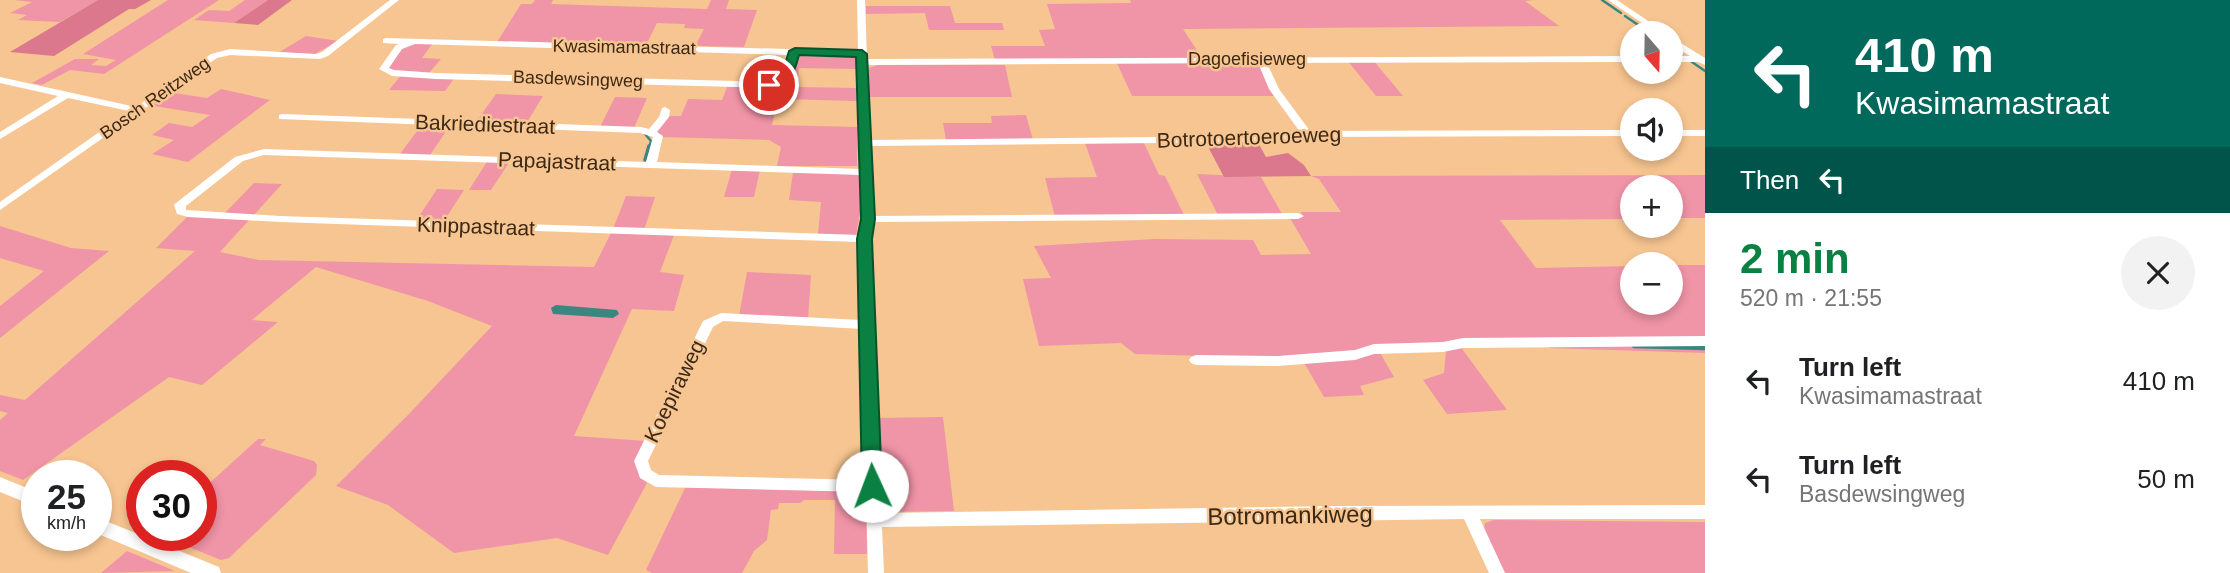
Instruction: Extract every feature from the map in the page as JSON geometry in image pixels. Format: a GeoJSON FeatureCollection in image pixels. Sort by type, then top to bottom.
{"type":"FeatureCollection","features":[{"type":"Feature","properties":{"kind":"street","name":"Bosch Reitzweg"},"geometry":{"type":"LineString","coordinates":[[0,207],[214,56],[222,53],[307,58],[325,54],[395,0]]}},
{"type":"Feature","properties":{"kind":"street"},"geometry":{"type":"LineString","coordinates":[[862,0],[868,219],[865,239],[867,325],[876,573]]}},
{"type":"Feature","properties":{"kind":"street"},"geometry":{"type":"LineString","coordinates":[[1612,0],[1644,21]]}},
{"type":"Feature","properties":{"kind":"street","name":"Kwasimamastraat"},"geometry":{"type":"LineString","coordinates":[[386,41],[795,51],[862,58]]}},
{"type":"Feature","properties":{"kind":"street","name":"Basdewsingweg"},"geometry":{"type":"LineString","coordinates":[[413,42],[400,47],[384,69],[391,73],[428,75],[769,85],[788,76],[795,51]]}},
{"type":"Feature","properties":{"kind":"street"},"geometry":{"type":"LineString","coordinates":[[1684,49],[1703,61]]}},
{"type":"Feature","properties":{"kind":"street","name":"Dagoefisieweg"},"geometry":{"type":"LineString","coordinates":[[862,58],[1620,59]]}},
{"type":"Feature","properties":{"kind":"street"},"geometry":{"type":"LineString","coordinates":[[1262,60],[1278,94],[1307,134]]}},
{"type":"Feature","properties":{"kind":"street"},"geometry":{"type":"LineString","coordinates":[[1684,60],[1703,61]]}},
{"type":"Feature","properties":{"kind":"street"},"geometry":{"type":"LineString","coordinates":[[0,80],[137,110]]}},
{"type":"Feature","properties":{"kind":"street"},"geometry":{"type":"LineString","coordinates":[[0,136],[66,95]]}},
{"type":"Feature","properties":{"kind":"street"},"geometry":{"type":"LineString","coordinates":[[651,164],[658,141],[658,136],[652,132],[664,117],[665,110]]}},
{"type":"Feature","properties":{"kind":"street","name":"Bakriediestraat"},"geometry":{"type":"LineString","coordinates":[[282,117],[652,132]]}},
{"type":"Feature","properties":{"kind":"street","name":"Botrotoertoeroeweg"},"geometry":{"type":"LineString","coordinates":[[864,143],[1256,139],[1307,134],[1620,133]]}},
{"type":"Feature","properties":{"kind":"street"},"geometry":{"type":"LineString","coordinates":[[1683,133],[1705,133]]}},
{"type":"Feature","properties":{"kind":"street","name":"Papajastraat"},"geometry":{"type":"LineString","coordinates":[[248,154],[264,152],[865,172]]}},
{"type":"Feature","properties":{"kind":"street","name":"Knippastraat"},"geometry":{"type":"LineString","coordinates":[[248,154],[180,205],[181,212],[280,219],[865,239]]}},
{"type":"Feature","properties":{"kind":"street"},"geometry":{"type":"LineString","coordinates":[[868,219],[1298,216]]}},
{"type":"Feature","properties":{"kind":"street","name":"Koepiraweg"},"geometry":{"type":"LineString","coordinates":[[867,325],[721,317],[708,324],[641,461],[645,474],[656,481],[872,486]]}},
{"type":"Feature","properties":{"kind":"street"},"geometry":{"type":"LineString","coordinates":[[1196,360],[1278,361],[1355,355],[1374,349],[1443,347],[1463,343],[1705,341]]}},
{"type":"Feature","properties":{"kind":"street"},"geometry":{"type":"LineString","coordinates":[[0,484],[21,493]]}},
{"type":"Feature","properties":{"kind":"street","name":"Botromankiweg"},"geometry":{"type":"LineString","coordinates":[[874,520],[1705,512]]}},
{"type":"Feature","properties":{"kind":"street"},"geometry":{"type":"LineString","coordinates":[[1469,513],[1497,573]]}},
{"type":"Feature","properties":{"kind":"street"},"geometry":{"type":"LineString","coordinates":[[112,532],[212,573]]}},
{"type":"Feature","properties":{"kind":"shaded area"},"geometry":{"type":"Polygon","coordinates":[[[15,0],[98,0],[60,22],[18,20],[27,15],[10,13],[32,2],[15,0]]]}},
{"type":"Feature","properties":{"kind":"shaded area"},"geometry":{"type":"Polygon","coordinates":[[[98,0],[151,0],[135,9],[129,9],[54,56],[10,52],[98,0]]]}},
{"type":"Feature","properties":{"kind":"shaded area"},"geometry":{"type":"Polygon","coordinates":[[[168,0],[219,0],[104,74],[70,70],[42,85],[32,83],[75,59],[99,59],[91,65],[106,66],[116,60],[83,54],[168,0]]]}},
{"type":"Feature","properties":{"kind":"shaded area"},"geometry":{"type":"Polygon","coordinates":[[[245,0],[268,0],[234,23],[194,20],[209,10],[229,11],[245,0]]]}},
{"type":"Feature","properties":{"kind":"shaded area"},"geometry":{"type":"Polygon","coordinates":[[[268,0],[292,0],[258,25],[234,23],[268,0]]]}},
{"type":"Feature","properties":{"kind":"shaded area"},"geometry":{"type":"Polygon","coordinates":[[[535,0],[553,0],[551,4],[707,9],[711,0],[729,0],[726,9],[757,10],[744,47],[695,46],[704,29],[684,28],[685,24],[657,23],[646,45],[497,42],[521,4],[532,4],[535,0]]]}},
{"type":"Feature","properties":{"kind":"shaded area"},"geometry":{"type":"Polygon","coordinates":[[[1130,0],[1534,0],[1525,1],[1559,26],[1183,29],[1202,58],[995,60],[991,46],[1045,46],[1039,30],[1055,29],[1047,4],[1131,3],[1130,0]]]}},
{"type":"Feature","properties":{"kind":"shaded area"},"geometry":{"type":"Polygon","coordinates":[[[866,6],[950,6],[955,23],[1002,23],[1004,30],[929,30],[925,13],[866,14],[866,6]]]}},
{"type":"Feature","properties":{"kind":"shaded area"},"geometry":{"type":"Polygon","coordinates":[[[306,36],[338,41],[313,55],[278,53],[306,36]]]}},
{"type":"Feature","properties":{"kind":"shaded area"},"geometry":{"type":"Polygon","coordinates":[[[410,43],[433,43],[422,58],[441,59],[428,74],[392,72],[387,66],[398,51],[410,43]]]}},
{"type":"Feature","properties":{"kind":"shaded area"},"geometry":{"type":"Polygon","coordinates":[[[799,54],[856,57],[856,69],[799,68],[796,87],[856,88],[857,101],[778,99],[772,125],[857,127],[857,166],[777,166],[781,147],[769,140],[660,137],[655,129],[670,116],[681,116],[688,99],[722,100],[728,85],[780,85],[792,75],[799,54]]]}},
{"type":"Feature","properties":{"kind":"shaded area"},"geometry":{"type":"Polygon","coordinates":[[[1347,60],[1373,60],[1403,96],[1376,96],[1347,60]]]}},
{"type":"Feature","properties":{"kind":"shaded area"},"geometry":{"type":"Polygon","coordinates":[[[1116,61],[1258,62],[1277,96],[1132,96],[1116,61]]]}},
{"type":"Feature","properties":{"kind":"shaded area"},"geometry":{"type":"Polygon","coordinates":[[[878,65],[1005,65],[1012,97],[869,97],[869,68],[878,65]]]}},
{"type":"Feature","properties":{"kind":"shaded area"},"geometry":{"type":"Polygon","coordinates":[[[402,74],[455,77],[445,91],[389,90],[402,74]]]}},
{"type":"Feature","properties":{"kind":"shaded area"},"geometry":{"type":"Polygon","coordinates":[[[221,89],[270,100],[188,162],[152,154],[174,140],[152,135],[169,123],[192,127],[210,115],[148,105],[168,92],[207,98],[221,89]]]}},
{"type":"Feature","properties":{"kind":"shaded area"},"geometry":{"type":"Polygon","coordinates":[[[496,94],[543,96],[526,124],[476,122],[496,94]]]}},
{"type":"Feature","properties":{"kind":"shaded area"},"geometry":{"type":"Polygon","coordinates":[[[615,97],[647,98],[634,128],[600,127],[615,97]]]}},
{"type":"Feature","properties":{"kind":"shaded area"},"geometry":{"type":"Polygon","coordinates":[[[1026,115],[1033,140],[946,140],[943,123],[992,123],[991,116],[1026,115]]]}},
{"type":"Feature","properties":{"kind":"shaded area"},"geometry":{"type":"Polygon","coordinates":[[[423,123],[451,124],[430,155],[400,154],[423,123]]]}},
{"type":"Feature","properties":{"kind":"shaded area"},"geometry":{"type":"Polygon","coordinates":[[[1143,141],[1159,175],[1165,176],[1184,215],[1055,217],[1045,178],[1097,177],[1085,143],[1143,141]]]}},
{"type":"Feature","properties":{"kind":"shaded area"},"geometry":{"type":"Polygon","coordinates":[[[1205,141],[1257,141],[1266,157],[1288,153],[1304,165],[1311,176],[1224,177],[1205,141]]]}},
{"type":"Feature","properties":{"kind":"shaded area"},"geometry":{"type":"Polygon","coordinates":[[[488,160],[510,161],[491,190],[469,190],[488,160]]]}},
{"type":"Feature","properties":{"kind":"shaded area"},"geometry":{"type":"Polygon","coordinates":[[[732,169],[760,170],[754,197],[724,197],[732,169]]]}},
{"type":"Feature","properties":{"kind":"shaded area"},"geometry":{"type":"Polygon","coordinates":[[[793,173],[860,176],[860,212],[856,235],[818,234],[821,202],[789,200],[793,173]]]}},
{"type":"Feature","properties":{"kind":"shaded area"},"geometry":{"type":"Polygon","coordinates":[[[1197,174],[1261,177],[1282,214],[1218,215],[1197,174]]]}},
{"type":"Feature","properties":{"kind":"shaded area"},"geometry":{"type":"Polygon","coordinates":[[[1620,175],[1620,219],[1500,220],[1536,268],[1620,266],[1620,315],[1683,315],[1683,265],[1705,265],[1705,339],[1460,341],[1352,353],[1274,358],[1135,354],[1121,343],[1039,346],[1023,279],[1051,278],[1034,246],[1154,239],[1253,240],[1261,255],[1311,254],[1290,218],[1303,217],[1301,212],[1341,212],[1319,179],[1311,176],[1620,175]]]}},
{"type":"Feature","properties":{"kind":"shaded area"},"geometry":{"type":"Polygon","coordinates":[[[1683,175],[1705,175],[1705,218],[1683,218],[1683,175]]]}},
{"type":"Feature","properties":{"kind":"shaded area"},"geometry":{"type":"Polygon","coordinates":[[[254,183],[282,184],[253,216],[223,215],[254,183]]]}},
{"type":"Feature","properties":{"kind":"shaded area"},"geometry":{"type":"Polygon","coordinates":[[[437,189],[464,190],[444,221],[416,221],[437,189]]]}},
{"type":"Feature","properties":{"kind":"shaded area"},"geometry":{"type":"Polygon","coordinates":[[[626,196],[655,197],[644,230],[613,229],[626,196]]]}},
{"type":"Feature","properties":{"kind":"shaded area"},"geometry":{"type":"Polygon","coordinates":[[[188,216],[250,219],[220,252],[259,260],[594,267],[611,233],[674,235],[660,272],[684,275],[674,311],[632,309],[574,436],[646,441],[640,476],[647,483],[608,555],[557,538],[454,553],[388,505],[336,486],[492,326],[428,301],[316,267],[252,320],[278,322],[202,385],[169,377],[51,460],[21,460],[21,479],[0,471],[0,420],[8,413],[0,411],[0,395],[25,400],[195,251],[156,248],[188,216]]]}},
{"type":"Feature","properties":{"kind":"shaded area"},"geometry":{"type":"Polygon","coordinates":[[[0,226],[71,248],[109,251],[0,338],[0,306],[44,271],[0,258],[0,226]]]}},
{"type":"Feature","properties":{"kind":"shaded area"},"geometry":{"type":"Polygon","coordinates":[[[747,272],[811,275],[808,319],[739,316],[747,272]]]}},
{"type":"Feature","properties":{"kind":"shaded area"},"geometry":{"type":"Polygon","coordinates":[[[1705,343],[1705,353],[1550,348],[1547,344],[1705,343]]]}},
{"type":"Feature","properties":{"kind":"shaded area"},"geometry":{"type":"Polygon","coordinates":[[[1460,346],[1507,410],[1447,414],[1423,380],[1444,373],[1446,351],[1460,346]]]}},
{"type":"Feature","properties":{"kind":"shaded area"},"geometry":{"type":"Polygon","coordinates":[[[1379,351],[1394,377],[1360,386],[1364,395],[1324,397],[1303,361],[1379,351]]]}},
{"type":"Feature","properties":{"kind":"shaded area"},"geometry":{"type":"Polygon","coordinates":[[[943,417],[954,511],[884,512],[879,507],[874,418],[943,417]]]}},
{"type":"Feature","properties":{"kind":"shaded area"},"geometry":{"type":"Polygon","coordinates":[[[258,439],[266,439],[260,445],[314,461],[317,465],[316,475],[229,558],[221,560],[199,551],[217,551],[217,476],[258,439]]]}},
{"type":"Feature","properties":{"kind":"shaded area"},"geometry":{"type":"Polygon","coordinates":[[[686,486],[863,492],[866,495],[867,554],[834,554],[835,500],[804,500],[800,503],[779,503],[778,509],[771,510],[767,540],[754,551],[742,573],[652,573],[646,570],[686,486]]]}},
{"type":"Feature","properties":{"kind":"shaded area"},"geometry":{"type":"Polygon","coordinates":[[[1494,520],[1705,522],[1705,573],[1505,573],[1484,530],[1485,523],[1494,520]]]}},
{"type":"Feature","properties":{"kind":"shaded area"},"geometry":{"type":"Polygon","coordinates":[[[127,551],[175,571],[101,573],[127,551]]]}},
{"type":"Feature","properties":{"kind":"water"},"geometry":{"type":"Polygon","coordinates":[[[556,305],[617,310],[619,314],[613,318],[553,314],[551,308],[556,305]]]}},
{"type":"Feature","properties":{"kind":"waterway"},"geometry":{"type":"LineString","coordinates":[[1602,0],[1621,13]]}},
{"type":"Feature","properties":{"kind":"waterway"},"geometry":{"type":"LineString","coordinates":[[1625,16],[1632,21]]}},
{"type":"Feature","properties":{"kind":"waterway"},"geometry":{"type":"LineString","coordinates":[[1692,62],[1705,71]]}},
{"type":"Feature","properties":{"kind":"waterway"},"geometry":{"type":"LineString","coordinates":[[645,134],[651,141],[649,148]]}},
{"type":"Feature","properties":{"kind":"waterway"},"geometry":{"type":"LineString","coordinates":[[645,160],[649,146]]}},
{"type":"Feature","properties":{"kind":"waterway"},"geometry":{"type":"LineString","coordinates":[[1634,346],[1705,348]]}},
{"type":"Feature","properties":{"kind":"route"},"geometry":{"type":"LineString","coordinates":[[769,85],[788,76],[795,51],[862,54],[868,219],[865,239],[872,486]]}}]}
